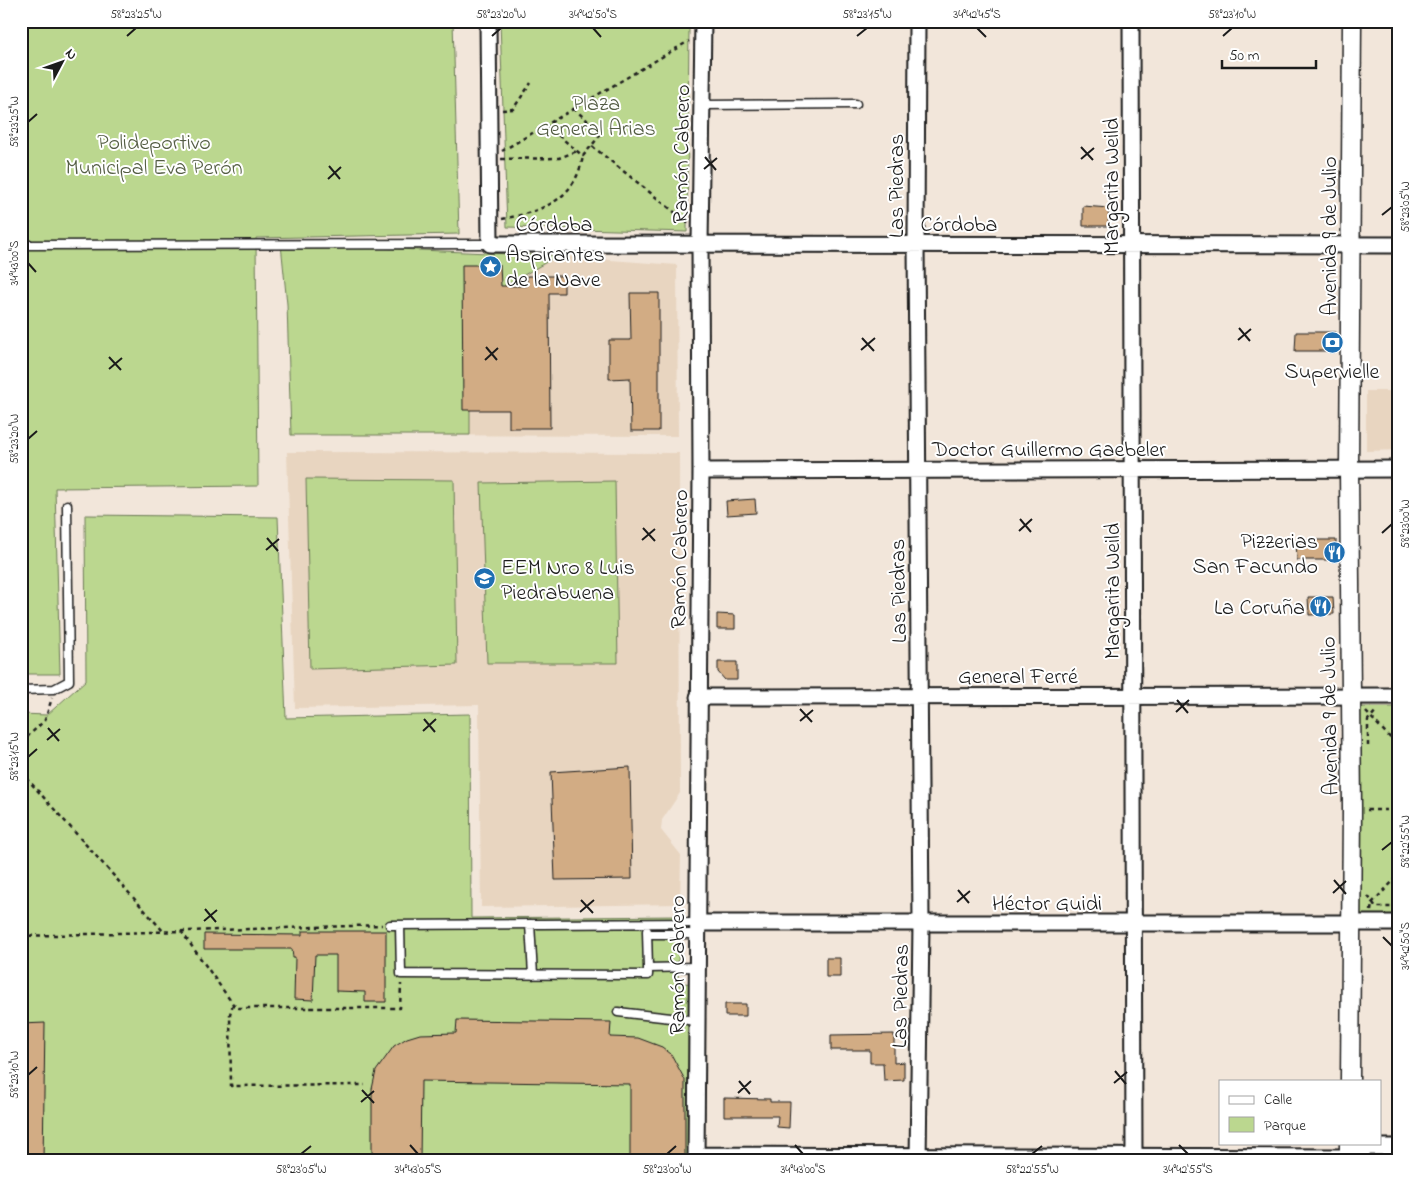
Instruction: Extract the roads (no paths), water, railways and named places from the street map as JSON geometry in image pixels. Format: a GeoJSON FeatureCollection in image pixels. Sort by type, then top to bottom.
{"type":"FeatureCollection","features":[{"type":"Feature","properties":{"kind":"street"},"geometry":{"type":"LineString","coordinates":[[488,21],[490,244]]}},
{"type":"Feature","properties":{"kind":"street","name":"Las Piedras"},"geometry":{"type":"LineString","coordinates":[[917,21],[917,470],[921,924],[918,1158]]}},
{"type":"Feature","properties":{"kind":"street","name":"Margarita Weild"},"geometry":{"type":"LineString","coordinates":[[1131,21],[1133,696],[1131,922],[1134,1159]]}},
{"type":"Feature","properties":{"kind":"street","name":"Avenida 9 de Julio"},"geometry":{"type":"LineString","coordinates":[[1350,1080],[1351,924],[1360,810],[1350,696],[1349,469],[1352,21]]}},
{"type":"Feature","properties":{"kind":"street","name":"Ramón Cabrero"},"geometry":{"type":"LineString","coordinates":[[696,1158],[701,471],[700,238],[703,27]]}},
{"type":"Feature","properties":{"kind":"street","name":"Córdoba"},"geometry":{"type":"LineString","coordinates":[[490,244],[700,238],[916,244],[1398,246]]}},
{"type":"Feature","properties":{"kind":"street","name":"Doctor Guillermo Gaebeler"},"geometry":{"type":"LineString","coordinates":[[701,471],[1398,469]]}},
{"type":"Feature","properties":{"kind":"street","name":"General Ferré"},"geometry":{"type":"LineString","coordinates":[[698,696],[1398,696]]}},
{"type":"Feature","properties":{"kind":"street","name":"Héctor Guidi"},"geometry":{"type":"LineString","coordinates":[[698,929],[1131,922],[1398,923]]}},
{"type":"Feature","properties":{"kind":"street"},"geometry":{"type":"LineString","coordinates":[[696,1158],[1134,1159],[1351,1156],[1368,1147],[1398,1147]]}},
{"type":"Feature","properties":{"kind":"lane"},"geometry":{"type":"LineString","coordinates":[[702,105],[856,104]]}},
{"type":"Feature","properties":{"kind":"lane"},"geometry":{"type":"LineString","coordinates":[[21,245],[490,244]]}},
{"type":"Feature","properties":{"kind":"lane"},"geometry":{"type":"LineString","coordinates":[[21,690],[54,689],[69,680],[67,506]]}},
{"type":"Feature","properties":{"kind":"lane"},"geometry":{"type":"LineString","coordinates":[[530,924],[533,975]]}},
{"type":"Feature","properties":{"kind":"lane"},"geometry":{"type":"LineString","coordinates":[[400,925],[401,974],[648,975],[647,924]]}},
{"type":"Feature","properties":{"kind":"lane"},"geometry":{"type":"LineString","coordinates":[[390,925],[647,924],[698,929]]}},
{"type":"Feature","properties":{"kind":"lane"},"geometry":{"type":"LineString","coordinates":[[648,934],[698,929]]}},
{"type":"Feature","properties":{"kind":"lane"},"geometry":{"type":"LineString","coordinates":[[648,968],[697,967]]}},
{"type":"Feature","properties":{"kind":"lane"},"geometry":{"type":"LineString","coordinates":[[618,1012],[697,1021]]}},
{"type":"Feature","properties":{"kind":"place","name":"Aspirantes de la Nave"},"geometry":{"type":"Point","coordinates":[490,266]}},
{"type":"Feature","properties":{"kind":"place","name":"Supervielle"},"geometry":{"type":"Point","coordinates":[1332,342]}},
{"type":"Feature","properties":{"kind":"place","name":"Pizzerias San Facundo"},"geometry":{"type":"Point","coordinates":[1334,553]}},
{"type":"Feature","properties":{"kind":"place","name":"EEM Nro 8 Luis Piedrabuena"},"geometry":{"type":"Point","coordinates":[485,579]}},
{"type":"Feature","properties":{"kind":"place","name":"La Coruña"},"geometry":{"type":"Point","coordinates":[1321,606]}},
{"type":"Feature","properties":{"kind":"park label","name":"Plaza General Arias"},"geometry":{"type":"Point","coordinates":[596,114]}},
{"type":"Feature","properties":{"kind":"park label","name":"Polideportivo Municipal Eva Perón"},"geometry":{"type":"Point","coordinates":[154,154]}}]}
